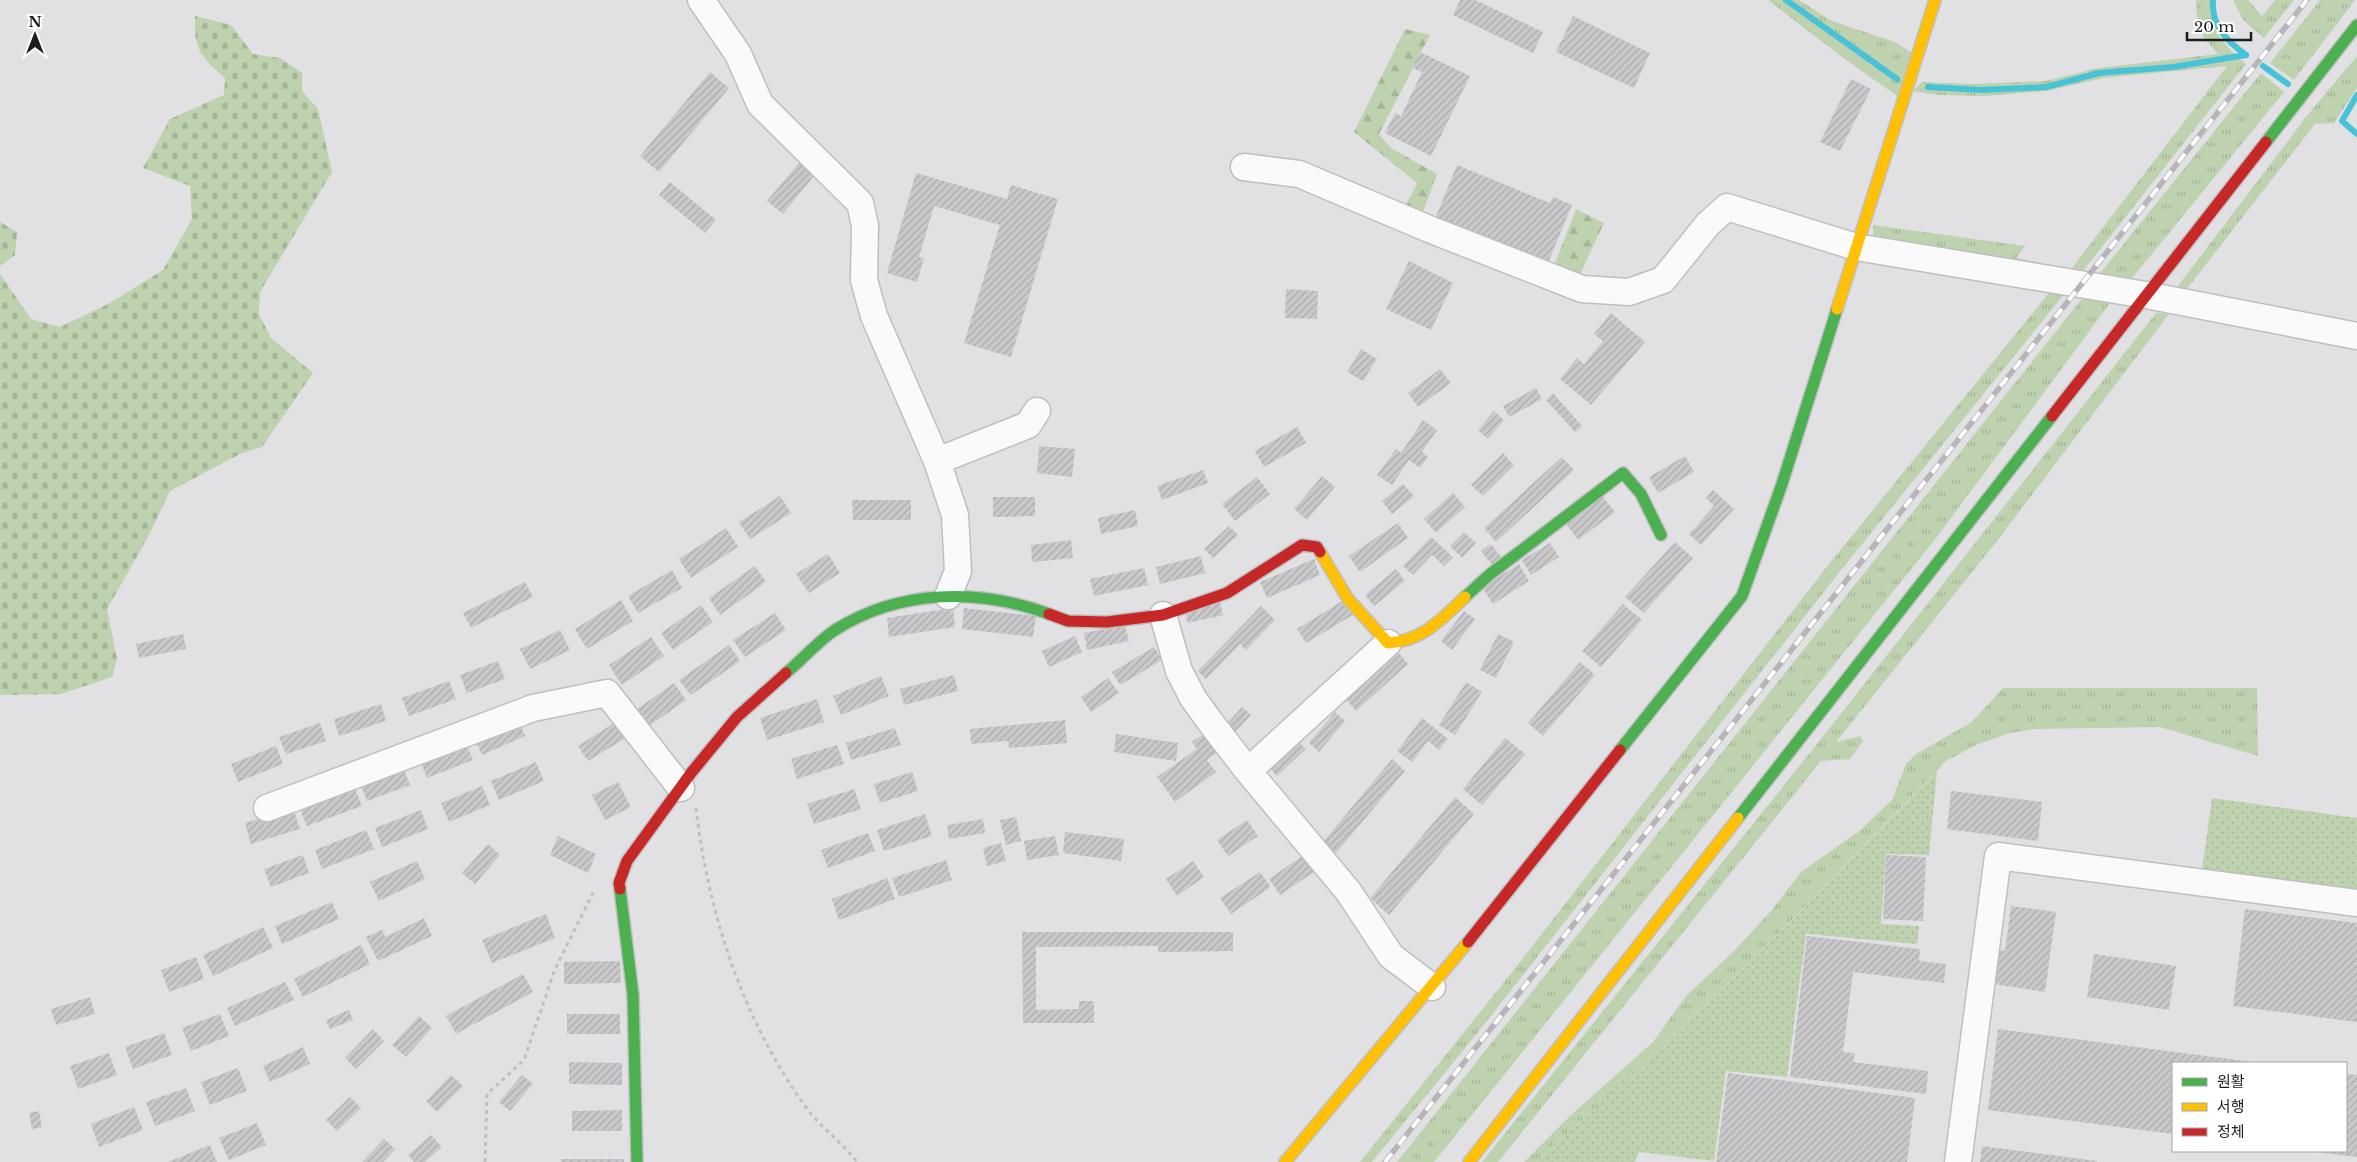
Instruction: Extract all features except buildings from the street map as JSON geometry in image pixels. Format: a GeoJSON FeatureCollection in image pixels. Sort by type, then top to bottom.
{"type":"FeatureCollection","features":[{"type":"Feature","properties":{"kind":"street"},"geometry":{"type":"LineString","coordinates":[[701,0],[738,54],[760,104],[860,203],[865,226],[864,280],[874,316],[937,461],[955,515],[958,571],[948,596]]}},
{"type":"Feature","properties":{"kind":"street"},"geometry":{"type":"LineString","coordinates":[[1285,1162],[1432,987],[1742,596],[1782,484],[1935,0]]}},
{"type":"Feature","properties":{"kind":"street"},"geometry":{"type":"LineString","coordinates":[[1469,1162],[2357,25]]}},
{"type":"Feature","properties":{"kind":"street"},"geometry":{"type":"LineString","coordinates":[[1244,167],[1299,174],[1429,230],[1582,289],[1629,292],[1663,280],[1708,224],[1728,206],[1856,248],[2146,295],[2357,336]]}},
{"type":"Feature","properties":{"kind":"street"},"geometry":{"type":"LineString","coordinates":[[937,461],[1028,425],[1037,411]]}},
{"type":"Feature","properties":{"kind":"street"},"geometry":{"type":"LineString","coordinates":[[1248,771],[1388,643],[1404,642],[1424,633],[1444,618],[1489,575],[1548,532],[1623,473],[1641,494],[1661,535]]}},
{"type":"Feature","properties":{"kind":"street"},"geometry":{"type":"LineString","coordinates":[[637,1162],[633,995],[619,883],[627,861],[686,780],[737,717],[834,631],[874,610],[927,597],[970,596],[1019,603],[1068,621],[1106,622],[1163,615],[1227,593],[1302,545],[1317,547],[1328,570],[1371,628],[1388,643]]}},
{"type":"Feature","properties":{"kind":"street"},"geometry":{"type":"LineString","coordinates":[[1163,615],[1179,671],[1193,698],[1248,771],[1348,891],[1391,956],[1432,987]]}},
{"type":"Feature","properties":{"kind":"street"},"geometry":{"type":"LineString","coordinates":[[267,808],[532,708],[607,693],[686,780]]}},
{"type":"Feature","properties":{"kind":"street"},"geometry":{"type":"LineString","coordinates":[[1958,1162],[1998,856],[2357,903]]}},
{"type":"Feature","properties":{"kind":"path"},"geometry":{"type":"LineString","coordinates":[[686,780],[701,854],[728,954],[767,1047],[806,1108],[857,1162]]}},
{"type":"Feature","properties":{"kind":"path"},"geometry":{"type":"LineString","coordinates":[[485,1162],[487,1094],[524,1060],[555,969],[594,890],[600,884]]}},
{"type":"Feature","properties":{"kind":"green space"},"geometry":{"type":"Polygon","coordinates":[[[1768,0],[1799,0],[1832,21],[1895,42],[1912,53],[1897,96],[1842,57],[1768,0]]]}},
{"type":"Feature","properties":{"kind":"green space"},"geometry":{"type":"Polygon","coordinates":[[[2196,0],[2211,0],[2211,11],[2216,29],[2231,50],[2246,64],[2083,271],[1873,240],[1873,225],[2025,246],[2016,258],[2071,269],[2227,66],[2103,78],[2047,91],[1984,96],[1938,95],[1912,91],[1922,82],[1972,84],[2045,81],[2099,68],[2218,54],[2203,37],[2197,16],[2196,0]]]}},
{"type":"Feature","properties":{"kind":"green space"},"geometry":{"type":"Polygon","coordinates":[[[2233,0],[2248,0],[2262,16],[2275,0],[2294,0],[2264,38],[2243,20],[2233,0]]]}},
{"type":"Feature","properties":{"kind":"green space"},"geometry":{"type":"Polygon","coordinates":[[[2320,0],[2355,0],[2294,80],[2270,63],[2320,0]]]}},
{"type":"Feature","properties":{"kind":"green space"},"geometry":{"type":"Polygon","coordinates":[[[195,16],[231,25],[253,54],[280,58],[302,73],[302,91],[318,109],[332,172],[260,292],[259,314],[271,338],[313,373],[262,447],[242,453],[170,491],[148,537],[107,609],[117,659],[112,677],[61,694],[0,695],[0,274],[31,319],[60,327],[110,303],[163,270],[192,219],[190,186],[143,168],[170,119],[224,95],[225,78],[204,58],[197,45],[195,16]]]}},
{"type":"Feature","properties":{"kind":"green space"},"geometry":{"type":"Polygon","coordinates":[[[1405,29],[1430,35],[1379,134],[1391,148],[1437,174],[1420,220],[1406,205],[1417,183],[1354,132],[1405,29]]]}},
{"type":"Feature","properties":{"kind":"green space"},"geometry":{"type":"Polygon","coordinates":[[[2357,56],[2357,88],[2334,123],[2315,124],[2186,290],[2174,291],[2310,112],[2357,56]]]}},
{"type":"Feature","properties":{"kind":"green space"},"geometry":{"type":"Polygon","coordinates":[[[2261,73],[2284,92],[2125,287],[2094,281],[2261,73]]]}},
{"type":"Feature","properties":{"kind":"green space"},"geometry":{"type":"Polygon","coordinates":[[[1576,209],[1604,223],[1576,283],[1552,271],[1576,209]]]}},
{"type":"Feature","properties":{"kind":"green space"},"geometry":{"type":"Polygon","coordinates":[[[0,222],[17,232],[15,255],[0,266],[0,222]]]}},
{"type":"Feature","properties":{"kind":"green space"},"geometry":{"type":"Polygon","coordinates":[[[2052,289],[2066,292],[1838,574],[1483,1026],[1372,1162],[1360,1162],[1513,971],[1829,564],[2052,289]]]}},
{"type":"Feature","properties":{"kind":"green space"},"geometry":{"type":"Polygon","coordinates":[[[2084,296],[2111,302],[1937,537],[1434,1162],[1397,1162],[2084,296]]]}},
{"type":"Feature","properties":{"kind":"green space"},"geometry":{"type":"Polygon","coordinates":[[[2156,313],[2169,314],[1997,541],[1836,742],[1860,736],[1863,741],[1850,759],[1821,761],[1498,1162],[1482,1162],[1825,734],[2156,313]]]}},
{"type":"Feature","properties":{"kind":"green space"},"geometry":{"type":"Polygon","coordinates":[[[2003,688],[2257,688],[2258,756],[2160,727],[2034,729],[2010,733],[1976,745],[1946,761],[1757,956],[1537,1162],[1524,1162],[1571,1115],[1653,1042],[1686,996],[1734,951],[1771,911],[1801,872],[1858,832],[1892,800],[1906,764],[1916,754],[1972,722],[2003,688]]]}},
{"type":"Feature","properties":{"kind":"green space"},"geometry":{"type":"Polygon","coordinates":[[[1937,771],[1929,855],[1886,854],[1881,924],[1919,926],[1917,944],[1806,934],[1787,1077],[1726,1071],[1714,1161],[1639,1152],[1635,1162],[1537,1162],[1757,956],[1937,771]]]}},
{"type":"Feature","properties":{"kind":"green space"},"geometry":{"type":"Polygon","coordinates":[[[2212,798],[2357,818],[2357,896],[2201,877],[2212,798]]]}},
{"type":"Feature","properties":{"kind":"waterway"},"geometry":{"type":"LineString","coordinates":[[1786,0],[1897,79]]}},
{"type":"Feature","properties":{"kind":"waterway"},"geometry":{"type":"LineString","coordinates":[[2213,0],[2215,18],[2222,32],[2246,55]]}},
{"type":"Feature","properties":{"kind":"waterway"},"geometry":{"type":"LineString","coordinates":[[1928,87],[1982,90],[2046,87],[2099,73],[2173,67],[2246,55]]}},
{"type":"Feature","properties":{"kind":"waterway"},"geometry":{"type":"LineString","coordinates":[[2263,66],[2288,84]]}},
{"type":"Feature","properties":{"kind":"waterway"},"geometry":{"type":"LineString","coordinates":[[2357,95],[2342,121],[2357,134]]}},
{"type":"Feature","properties":{"kind":"railway"},"geometry":{"type":"LineString","coordinates":[[1385,1162],[2307,0]]}},
{"type":"Feature","properties":{"kind":"traffic: fast"},"geometry":{"type":"LineString","coordinates":[[2266,142],[2357,25]]}},
{"type":"Feature","properties":{"kind":"traffic: fast"},"geometry":{"type":"LineString","coordinates":[[1620,750],[1742,596],[1782,484],[1837,309]]}},
{"type":"Feature","properties":{"kind":"traffic: fast"},"geometry":{"type":"LineString","coordinates":[[1738,818],[2052,416]]}},
{"type":"Feature","properties":{"kind":"traffic: fast"},"geometry":{"type":"LineString","coordinates":[[1465,597],[1489,575],[1623,473],[1641,494],[1661,535]]}},
{"type":"Feature","properties":{"kind":"traffic: fast"},"geometry":{"type":"LineString","coordinates":[[786,673],[835,630],[860,616],[913,600],[940,597],[968,597],[995,600],[1049,614]]}},
{"type":"Feature","properties":{"kind":"traffic: fast"},"geometry":{"type":"LineString","coordinates":[[620,889],[633,995],[637,1162]]}},
{"type":"Feature","properties":{"kind":"traffic: slow"},"geometry":{"type":"LineString","coordinates":[[1837,309],[1935,0]]}},
{"type":"Feature","properties":{"kind":"traffic: slow"},"geometry":{"type":"LineString","coordinates":[[1320,552],[1348,599],[1388,643],[1421,634],[1439,621],[1465,597]]}},
{"type":"Feature","properties":{"kind":"traffic: slow"},"geometry":{"type":"LineString","coordinates":[[1469,1162],[1738,818]]}},
{"type":"Feature","properties":{"kind":"traffic: slow"},"geometry":{"type":"LineString","coordinates":[[1285,1162],[1468,942]]}},
{"type":"Feature","properties":{"kind":"traffic: jam"},"geometry":{"type":"LineString","coordinates":[[2052,416],[2266,142]]}},
{"type":"Feature","properties":{"kind":"traffic: jam"},"geometry":{"type":"LineString","coordinates":[[1049,614],[1068,621],[1107,622],[1163,615],[1227,593],[1302,545],[1317,547],[1320,552]]}},
{"type":"Feature","properties":{"kind":"traffic: jam"},"geometry":{"type":"LineString","coordinates":[[620,889],[619,883],[627,861],[691,773],[737,717],[786,673]]}},
{"type":"Feature","properties":{"kind":"traffic: jam"},"geometry":{"type":"LineString","coordinates":[[1468,942],[1620,750]]}}]}
